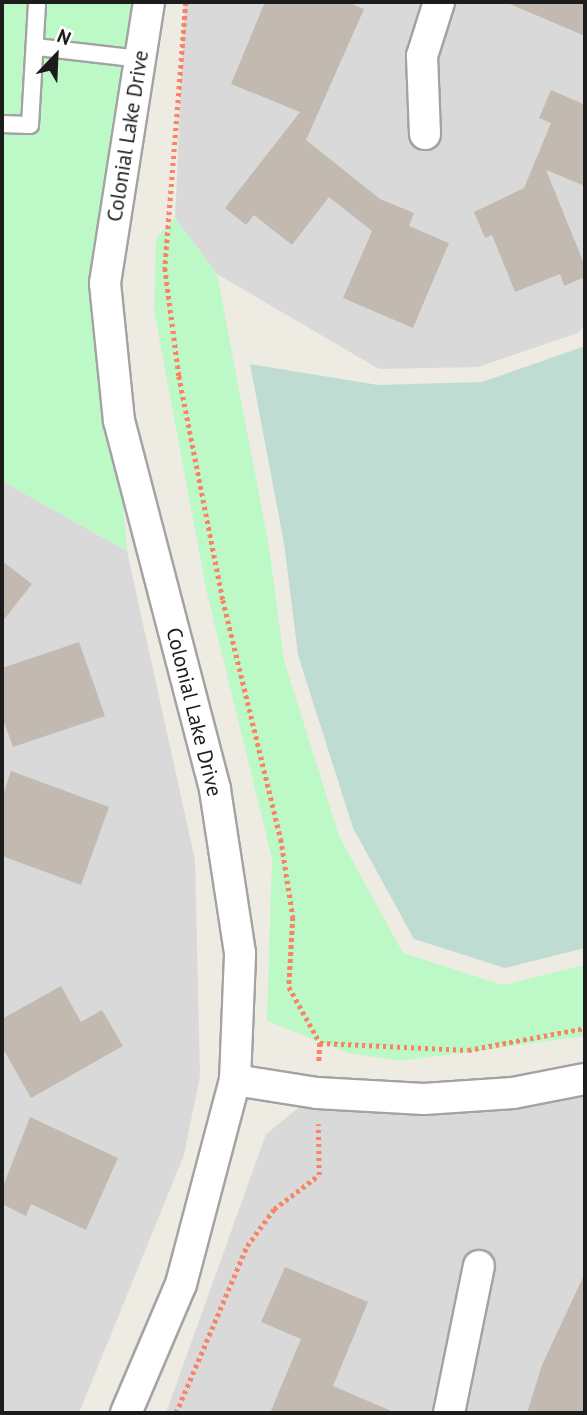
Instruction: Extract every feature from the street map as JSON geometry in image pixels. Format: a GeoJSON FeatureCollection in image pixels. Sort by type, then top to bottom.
{"type":"FeatureCollection","features":[{"type":"Feature","properties":{"kind":"street","name":"Colonial Lake Drive"},"geometry":{"type":"LineString","coordinates":[[126,1413],[181,1284],[235,1080],[240,954],[215,789],[119,421],[105,283],[149,2]]}},
{"type":"Feature","properties":{"kind":"street"},"geometry":{"type":"LineString","coordinates":[[425,134],[422,56],[439,2]]}},
{"type":"Feature","properties":{"kind":"street"},"geometry":{"type":"LineString","coordinates":[[235,1080],[317,1093],[424,1099],[513,1093],[585,1079]]}},
{"type":"Feature","properties":{"kind":"street"},"geometry":{"type":"LineString","coordinates":[[449,1413],[479,1266]]}},
{"type":"Feature","properties":{"kind":"lane"},"geometry":{"type":"LineString","coordinates":[[2,124],[30,125],[37,47],[37,2]]}},
{"type":"Feature","properties":{"kind":"lane"},"geometry":{"type":"LineString","coordinates":[[37,47],[140,59]]}},
{"type":"Feature","properties":{"kind":"path"},"geometry":{"type":"LineString","coordinates":[[320,1043],[468,1050],[585,1028]]}},
{"type":"Feature","properties":{"kind":"shaded area"},"geometry":{"type":"Polygon","coordinates":[[[185,2],[585,2],[585,325],[578,333],[478,367],[379,369],[217,274],[175,218],[185,2]]]}},
{"type":"Feature","properties":{"kind":"shaded area"},"geometry":{"type":"Polygon","coordinates":[[[585,346],[585,948],[505,968],[414,939],[353,828],[298,655],[284,543],[250,364],[378,385],[482,382],[585,346]]]}},
{"type":"Feature","properties":{"kind":"shaded area"},"geometry":{"type":"Polygon","coordinates":[[[2,481],[127,551],[195,860],[200,1076],[184,1155],[79,1413],[2,1413],[2,481]]]}},
{"type":"Feature","properties":{"kind":"shaded area"},"geometry":{"type":"Polygon","coordinates":[[[585,1077],[585,1413],[166,1413],[266,1134],[317,1093],[585,1077]]]}},
{"type":"Feature","properties":{"kind":"green space"},"geometry":{"type":"Polygon","coordinates":[[[2,2],[149,2],[105,283],[127,551],[2,481],[2,2]]]}},
{"type":"Feature","properties":{"kind":"green space"},"geometry":{"type":"Polygon","coordinates":[[[175,218],[217,274],[269,547],[284,660],[339,836],[403,953],[503,985],[585,965],[585,1036],[400,1061],[348,1053],[267,1021],[272,859],[206,589],[154,310],[156,238],[175,218]]]}},
{"type":"Feature","properties":{"kind":"building"},"geometry":{"type":"Polygon","coordinates":[[[265,2],[347,2],[364,9],[306,140],[380,199],[414,213],[409,226],[449,243],[413,328],[343,298],[372,231],[329,197],[292,245],[254,215],[246,225],[225,208],[300,112],[231,84],[265,2]]]}},
{"type":"Feature","properties":{"kind":"building"},"geometry":{"type":"Polygon","coordinates":[[[505,2],[585,2],[585,36],[505,2]]]}},
{"type":"Feature","properties":{"kind":"building"},"geometry":{"type":"Polygon","coordinates":[[[551,90],[585,105],[585,186],[546,170],[585,266],[585,277],[564,286],[560,274],[515,292],[492,235],[485,238],[474,212],[524,188],[551,123],[539,118],[551,90]]]}},
{"type":"Feature","properties":{"kind":"building"},"geometry":{"type":"Polygon","coordinates":[[[2,561],[32,584],[2,622],[2,561]]]}},
{"type":"Feature","properties":{"kind":"building"},"geometry":{"type":"Polygon","coordinates":[[[79,642],[105,716],[13,747],[2,717],[2,668],[79,642]]]}},
{"type":"Feature","properties":{"kind":"building"},"geometry":{"type":"Polygon","coordinates":[[[11,771],[109,807],[81,885],[2,856],[2,798],[11,771]]]}},
{"type":"Feature","properties":{"kind":"building"},"geometry":{"type":"Polygon","coordinates":[[[61,986],[81,1022],[102,1010],[123,1046],[31,1098],[2,1047],[2,1019],[61,986]]]}},
{"type":"Feature","properties":{"kind":"building"},"geometry":{"type":"Polygon","coordinates":[[[30,1117],[118,1158],[86,1230],[31,1204],[26,1216],[2,1204],[2,1189],[30,1117]]]}},
{"type":"Feature","properties":{"kind":"building"},"geometry":{"type":"Polygon","coordinates":[[[285,1267],[368,1302],[333,1386],[396,1413],[270,1413],[301,1339],[261,1322],[285,1267]]]}},
{"type":"Feature","properties":{"kind":"building"},"geometry":{"type":"Polygon","coordinates":[[[585,1273],[585,1413],[527,1413],[542,1365],[585,1273]]]}}]}
